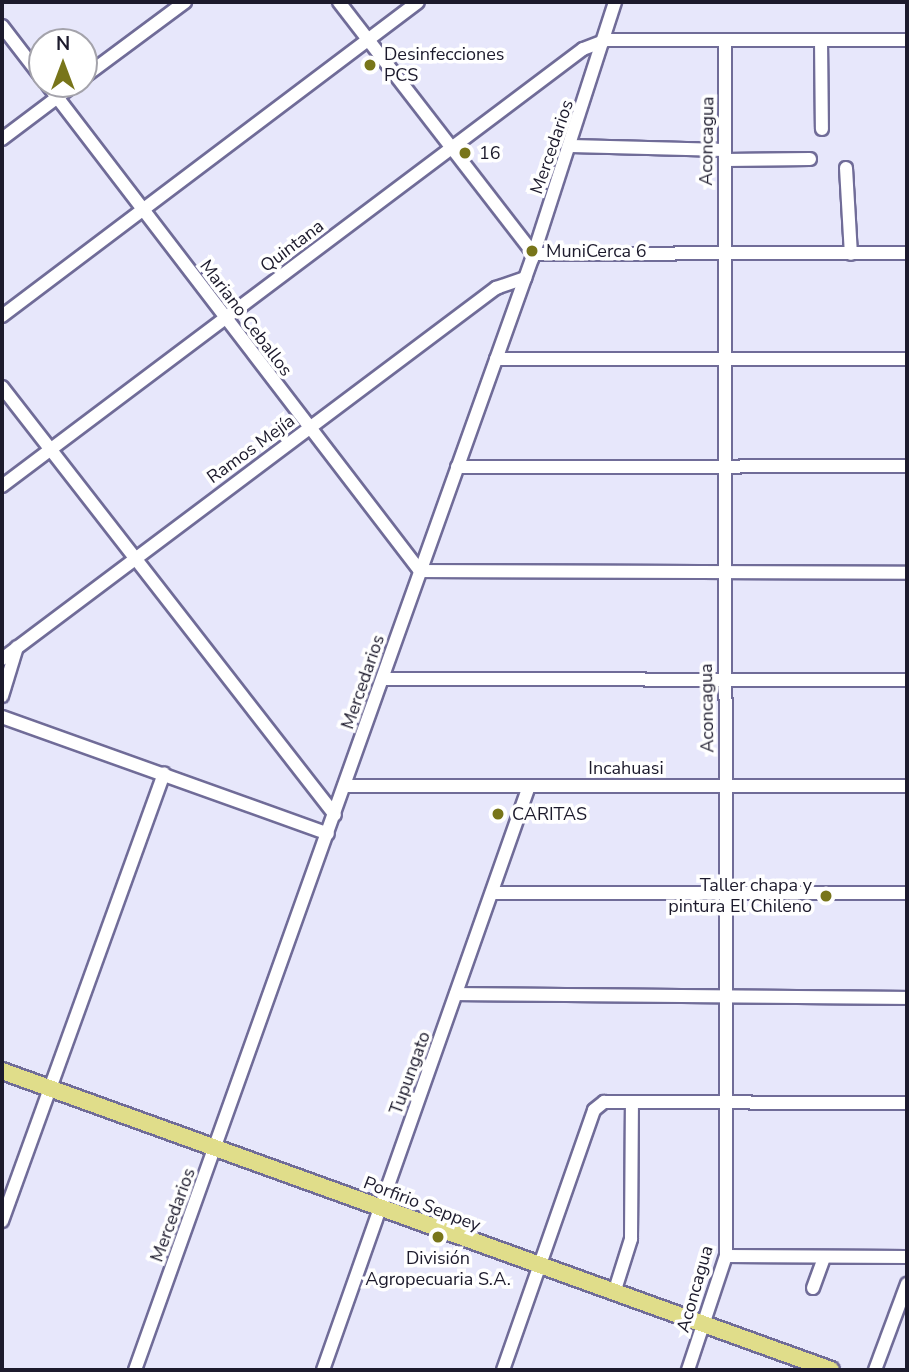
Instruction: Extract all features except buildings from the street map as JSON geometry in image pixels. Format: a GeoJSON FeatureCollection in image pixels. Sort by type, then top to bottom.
{"type":"FeatureCollection","features":[{"type":"Feature","properties":{"kind":"main road","name":"Porfirio Seppey"},"geometry":{"type":"LineString","coordinates":[[2,1071],[539,1269],[831,1370]]}},
{"type":"Feature","properties":{"kind":"street"},"geometry":{"type":"LineString","coordinates":[[98,67],[185,2]]}},
{"type":"Feature","properties":{"kind":"street"},"geometry":{"type":"LineString","coordinates":[[339,2],[534,254],[907,253]]}},
{"type":"Feature","properties":{"kind":"street"},"geometry":{"type":"LineString","coordinates":[[2,316],[141,207],[418,2]]}},
{"type":"Feature","properties":{"kind":"street","name":"Mercedarios"},"geometry":{"type":"LineString","coordinates":[[135,1370],[534,254],[606,40],[615,2]]}},
{"type":"Feature","properties":{"kind":"street"},"geometry":{"type":"LineString","coordinates":[[2,26],[28,60]]}},
{"type":"Feature","properties":{"kind":"street"},"geometry":{"type":"LineString","coordinates":[[606,40],[907,40]]}},
{"type":"Feature","properties":{"kind":"street","name":"Quintana"},"geometry":{"type":"LineString","coordinates":[[2,486],[583,49],[606,40]]}},
{"type":"Feature","properties":{"kind":"street","name":"Aconcagua"},"geometry":{"type":"LineString","coordinates":[[688,1370],[726,1256],[721,359],[725,40]]}},
{"type":"Feature","properties":{"kind":"street"},"geometry":{"type":"LineString","coordinates":[[821,40],[822,129]]}},
{"type":"Feature","properties":{"kind":"street"},"geometry":{"type":"LineString","coordinates":[[2,139],[56,98]]}},
{"type":"Feature","properties":{"kind":"street","name":"Mariano Ceballos"},"geometry":{"type":"LineString","coordinates":[[58,98],[308,429],[420,571]]}},
{"type":"Feature","properties":{"kind":"street"},"geometry":{"type":"LineString","coordinates":[[571,146],[810,159]]}},
{"type":"Feature","properties":{"kind":"street"},"geometry":{"type":"LineString","coordinates":[[846,168],[850,254]]}},
{"type":"Feature","properties":{"kind":"street","name":"Ramos Mejía"},"geometry":{"type":"LineString","coordinates":[[2,659],[131,558],[496,288],[525,278]]}},
{"type":"Feature","properties":{"kind":"street"},"geometry":{"type":"LineString","coordinates":[[496,359],[907,359]]}},
{"type":"Feature","properties":{"kind":"street"},"geometry":{"type":"LineString","coordinates":[[2,387],[131,558],[335,815]]}},
{"type":"Feature","properties":{"kind":"street"},"geometry":{"type":"LineString","coordinates":[[457,467],[907,466]]}},
{"type":"Feature","properties":{"kind":"street"},"geometry":{"type":"LineString","coordinates":[[420,571],[907,573]]}},
{"type":"Feature","properties":{"kind":"street"},"geometry":{"type":"LineString","coordinates":[[2,696],[17,647]]}},
{"type":"Feature","properties":{"kind":"street"},"geometry":{"type":"LineString","coordinates":[[383,679],[907,680]]}},
{"type":"Feature","properties":{"kind":"street"},"geometry":{"type":"LineString","coordinates":[[2,717],[328,834]]}},
{"type":"Feature","properties":{"kind":"street"},"geometry":{"type":"LineString","coordinates":[[2,1221],[164,773]]}},
{"type":"Feature","properties":{"kind":"street","name":"Incahuasi"},"geometry":{"type":"LineString","coordinates":[[345,786],[907,786]]}},
{"type":"Feature","properties":{"kind":"street","name":"Tupungato"},"geometry":{"type":"LineString","coordinates":[[323,1370],[529,786]]}},
{"type":"Feature","properties":{"kind":"street"},"geometry":{"type":"LineString","coordinates":[[492,893],[907,892]]}},
{"type":"Feature","properties":{"kind":"street"},"geometry":{"type":"LineString","coordinates":[[456,994],[726,1000],[907,998]]}},
{"type":"Feature","properties":{"kind":"street"},"geometry":{"type":"LineString","coordinates":[[503,1370],[594,1110],[604,1102],[907,1103]]}},
{"type":"Feature","properties":{"kind":"street"},"geometry":{"type":"LineString","coordinates":[[614,1293],[631,1239],[632,1103]]}},
{"type":"Feature","properties":{"kind":"street"},"geometry":{"type":"LineString","coordinates":[[726,1256],[907,1257]]}},
{"type":"Feature","properties":{"kind":"street"},"geometry":{"type":"LineString","coordinates":[[813,1288],[824,1257]]}},
{"type":"Feature","properties":{"kind":"street"},"geometry":{"type":"LineString","coordinates":[[875,1370],[907,1284]]}},
{"type":"Feature","properties":{"kind":"place","name":"Desinfecciones PCS"},"geometry":{"type":"Point","coordinates":[370,65]}},
{"type":"Feature","properties":{"kind":"place","name":"16"},"geometry":{"type":"Point","coordinates":[465,153]}},
{"type":"Feature","properties":{"kind":"place","name":"MuniCerca 6"},"geometry":{"type":"Point","coordinates":[532,251]}},
{"type":"Feature","properties":{"kind":"place","name":"CARITAS"},"geometry":{"type":"Point","coordinates":[498,814]}},
{"type":"Feature","properties":{"kind":"place","name":"Taller chapa y pintura El Chileno"},"geometry":{"type":"Point","coordinates":[826,896]}},
{"type":"Feature","properties":{"kind":"place","name":"División Agropecuaria S.A."},"geometry":{"type":"Point","coordinates":[438,1237]}}]}
